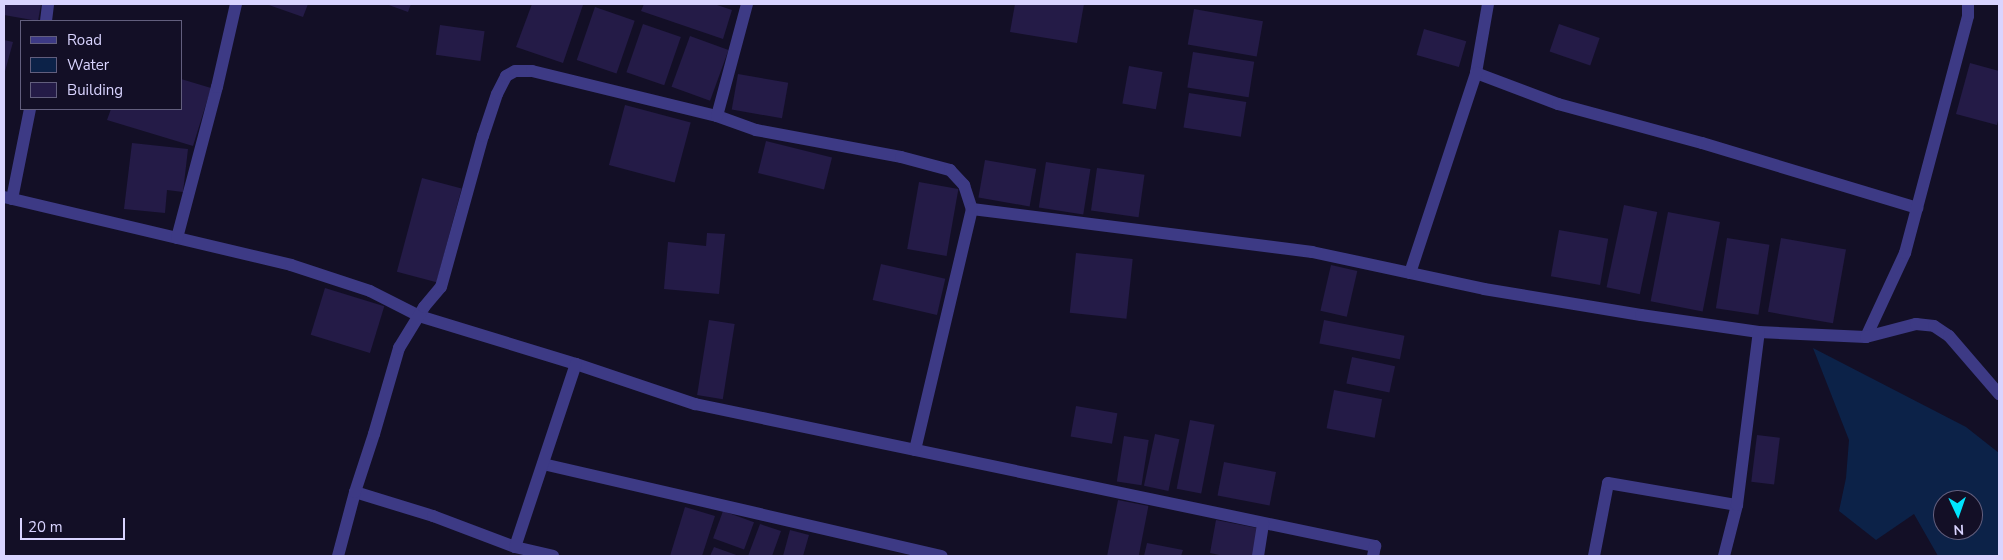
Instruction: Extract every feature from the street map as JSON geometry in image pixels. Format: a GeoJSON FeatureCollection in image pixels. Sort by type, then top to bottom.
{"type":"FeatureCollection","features":[{"type":"Feature","properties":{"kind":"street"},"geometry":{"type":"LineString","coordinates":[[46,20],[48,4]]}},
{"type":"Feature","properties":{"kind":"street"},"geometry":{"type":"LineString","coordinates":[[177,238],[217,87],[236,4]]}},
{"type":"Feature","properties":{"kind":"street"},"geometry":{"type":"LineString","coordinates":[[716,116],[747,4]]}},
{"type":"Feature","properties":{"kind":"street"},"geometry":{"type":"LineString","coordinates":[[1410,273],[1476,73],[1488,4]]}},
{"type":"Feature","properties":{"kind":"street"},"geometry":{"type":"LineString","coordinates":[[1866,337],[1905,254],[1968,16],[1968,4]]}},
{"type":"Feature","properties":{"kind":"street"},"geometry":{"type":"LineString","coordinates":[[338,556],[354,492],[374,434],[399,348],[419,316],[441,287],[483,136],[497,94],[506,76],[515,71],[532,71],[716,116],[756,130],[900,157],[950,170],[964,185],[972,209],[915,450]]}},
{"type":"Feature","properties":{"kind":"street"},"geometry":{"type":"LineString","coordinates":[[1476,73],[1558,104],[1702,143],[1917,208]]}},
{"type":"Feature","properties":{"kind":"street"},"geometry":{"type":"LineString","coordinates":[[30,110],[8,198],[290,265],[370,291],[419,316],[576,364],[695,404],[1375,546],[1373,556]]}},
{"type":"Feature","properties":{"kind":"street"},"geometry":{"type":"LineString","coordinates":[[972,209],[1303,250],[1484,289],[1759,332],[1866,337],[1916,324],[1934,326],[1949,336],[1999,394]]}},
{"type":"Feature","properties":{"kind":"street"},"geometry":{"type":"LineString","coordinates":[[1724,556],[1737,505],[1759,332]]}},
{"type":"Feature","properties":{"kind":"street"},"geometry":{"type":"LineString","coordinates":[[515,547],[576,364]]}},
{"type":"Feature","properties":{"kind":"street"},"geometry":{"type":"LineString","coordinates":[[542,464],[942,556]]}},
{"type":"Feature","properties":{"kind":"street"},"geometry":{"type":"LineString","coordinates":[[1594,556],[1608,483],[1737,505]]}},
{"type":"Feature","properties":{"kind":"street"},"geometry":{"type":"LineString","coordinates":[[354,492],[433,516],[515,547],[553,556]]}},
{"type":"Feature","properties":{"kind":"street"},"geometry":{"type":"LineString","coordinates":[[1258,556],[1263,523]]}},
{"type":"Feature","properties":{"kind":"water"},"geometry":{"type":"Polygon","coordinates":[[[1813,348],[1966,427],[1999,453],[1999,556],[1938,556],[1914,514],[1876,540],[1839,511],[1846,478],[1849,440],[1813,348]]]}},
{"type":"Feature","properties":{"kind":"building"},"geometry":{"type":"Polygon","coordinates":[[[4,4],[41,4],[38,20],[4,15],[4,4]]]}},
{"type":"Feature","properties":{"kind":"building"},"geometry":{"type":"Polygon","coordinates":[[[266,4],[308,4],[303,17],[266,4]]]}},
{"type":"Feature","properties":{"kind":"building"},"geometry":{"type":"Polygon","coordinates":[[[386,4],[411,4],[408,12],[386,4]]]}},
{"type":"Feature","properties":{"kind":"building"},"geometry":{"type":"Polygon","coordinates":[[[532,4],[583,5],[563,63],[516,47],[532,4]]]}},
{"type":"Feature","properties":{"kind":"building"},"geometry":{"type":"Polygon","coordinates":[[[644,4],[714,4],[732,10],[723,39],[641,11],[644,4]]]}},
{"type":"Feature","properties":{"kind":"building"},"geometry":{"type":"Polygon","coordinates":[[[1015,4],[1084,4],[1077,43],[1010,32],[1015,4]]]}},
{"type":"Feature","properties":{"kind":"building"},"geometry":{"type":"Polygon","coordinates":[[[595,7],[635,21],[616,74],[577,60],[595,7]]]}},
{"type":"Feature","properties":{"kind":"building"},"geometry":{"type":"Polygon","coordinates":[[[1194,9],[1263,21],[1257,57],[1188,44],[1194,9]]]}},
{"type":"Feature","properties":{"kind":"building"},"geometry":{"type":"Polygon","coordinates":[[[643,24],[681,37],[664,85],[626,72],[643,24]]]}},
{"type":"Feature","properties":{"kind":"building"},"geometry":{"type":"Polygon","coordinates":[[[1559,24],[1600,38],[1590,65],[1550,51],[1559,24]]]}},
{"type":"Feature","properties":{"kind":"building"},"geometry":{"type":"Polygon","coordinates":[[[440,25],[485,31],[480,61],[436,55],[440,25]]]}},
{"type":"Feature","properties":{"kind":"building"},"geometry":{"type":"Polygon","coordinates":[[[1424,29],[1466,41],[1459,67],[1417,55],[1424,29]]]}},
{"type":"Feature","properties":{"kind":"building"},"geometry":{"type":"Polygon","coordinates":[[[690,36],[729,50],[710,101],[672,87],[690,36]]]}},
{"type":"Feature","properties":{"kind":"building"},"geometry":{"type":"Polygon","coordinates":[[[4,40],[13,42],[4,75],[4,40]]]}},
{"type":"Feature","properties":{"kind":"building"},"geometry":{"type":"Polygon","coordinates":[[[1193,52],[1254,62],[1249,97],[1187,88],[1193,52]]]}},
{"type":"Feature","properties":{"kind":"building"},"geometry":{"type":"Polygon","coordinates":[[[1970,63],[1999,71],[1999,116],[1997,125],[1956,114],[1970,63]]]}},
{"type":"Feature","properties":{"kind":"building"},"geometry":{"type":"Polygon","coordinates":[[[1129,66],[1162,72],[1156,109],[1122,103],[1129,66]]]}},
{"type":"Feature","properties":{"kind":"building"},"geometry":{"type":"Polygon","coordinates":[[[738,74],[788,83],[782,118],[732,109],[738,74]]]}},
{"type":"Feature","properties":{"kind":"building"},"geometry":{"type":"Polygon","coordinates":[[[182,79],[211,88],[193,146],[107,120],[111,110],[182,110],[182,79]]]}},
{"type":"Feature","properties":{"kind":"building"},"geometry":{"type":"Polygon","coordinates":[[[1189,93],[1246,102],[1241,137],[1184,128],[1189,93]]]}},
{"type":"Feature","properties":{"kind":"building"},"geometry":{"type":"Polygon","coordinates":[[[625,105],[691,123],[675,182],[609,165],[625,105]]]}},
{"type":"Feature","properties":{"kind":"building"},"geometry":{"type":"Polygon","coordinates":[[[766,141],[832,157],[824,189],[758,173],[766,141]]]}},
{"type":"Feature","properties":{"kind":"building"},"geometry":{"type":"Polygon","coordinates":[[[132,143],[188,149],[183,192],[167,190],[165,213],[124,209],[132,143]]]}},
{"type":"Feature","properties":{"kind":"building"},"geometry":{"type":"Polygon","coordinates":[[[985,160],[1036,169],[1030,206],[978,197],[985,160]]]}},
{"type":"Feature","properties":{"kind":"building"},"geometry":{"type":"Polygon","coordinates":[[[1046,162],[1090,169],[1083,214],[1039,207],[1046,162]]]}},
{"type":"Feature","properties":{"kind":"building"},"geometry":{"type":"Polygon","coordinates":[[[1097,168],[1145,175],[1139,217],[1091,211],[1097,168]]]}},
{"type":"Feature","properties":{"kind":"building"},"geometry":{"type":"Polygon","coordinates":[[[422,178],[462,189],[436,282],[397,272],[422,178]]]}},
{"type":"Feature","properties":{"kind":"building"},"geometry":{"type":"Polygon","coordinates":[[[919,182],[958,189],[947,256],[907,249],[919,182]]]}},
{"type":"Feature","properties":{"kind":"building"},"geometry":{"type":"Polygon","coordinates":[[[1624,205],[1657,212],[1640,294],[1607,287],[1624,205]]]}},
{"type":"Feature","properties":{"kind":"building"},"geometry":{"type":"Polygon","coordinates":[[[1668,212],[1720,222],[1703,311],[1651,301],[1668,212]]]}},
{"type":"Feature","properties":{"kind":"building"},"geometry":{"type":"Polygon","coordinates":[[[1559,230],[1608,239],[1600,285],[1551,276],[1559,230]]]}},
{"type":"Feature","properties":{"kind":"building"},"geometry":{"type":"Polygon","coordinates":[[[707,233],[725,234],[719,294],[664,289],[668,242],[706,246],[707,233]]]}},
{"type":"Feature","properties":{"kind":"building"},"geometry":{"type":"Polygon","coordinates":[[[1727,238],[1769,245],[1758,315],[1716,308],[1727,238]]]}},
{"type":"Feature","properties":{"kind":"building"},"geometry":{"type":"Polygon","coordinates":[[[1781,238],[1846,249],[1833,323],[1768,312],[1781,238]]]}},
{"type":"Feature","properties":{"kind":"building"},"geometry":{"type":"Polygon","coordinates":[[[1076,253],[1133,259],[1126,319],[1070,313],[1076,253]]]}},
{"type":"Feature","properties":{"kind":"building"},"geometry":{"type":"Polygon","coordinates":[[[881,264],[945,279],[937,315],[873,300],[881,264]]]}},
{"type":"Feature","properties":{"kind":"building"},"geometry":{"type":"Polygon","coordinates":[[[1331,265],[1357,271],[1347,317],[1320,311],[1331,265]]]}},
{"type":"Feature","properties":{"kind":"building"},"geometry":{"type":"Polygon","coordinates":[[[325,288],[384,306],[370,353],[311,335],[325,288]]]}},
{"type":"Feature","properties":{"kind":"building"},"geometry":{"type":"Polygon","coordinates":[[[709,320],[735,324],[723,399],[697,395],[709,320]]]}},
{"type":"Feature","properties":{"kind":"building"},"geometry":{"type":"Polygon","coordinates":[[[1324,320],[1404,336],[1400,359],[1319,344],[1324,320]]]}},
{"type":"Feature","properties":{"kind":"building"},"geometry":{"type":"Polygon","coordinates":[[[1352,357],[1395,366],[1389,393],[1346,383],[1352,357]]]}},
{"type":"Feature","properties":{"kind":"building"},"geometry":{"type":"Polygon","coordinates":[[[1334,390],[1382,399],[1375,438],[1327,428],[1334,390]]]}},
{"type":"Feature","properties":{"kind":"building"},"geometry":{"type":"Polygon","coordinates":[[[1076,406],[1117,413],[1112,444],[1071,437],[1076,406]]]}},
{"type":"Feature","properties":{"kind":"building"},"geometry":{"type":"Polygon","coordinates":[[[1190,420],[1215,425],[1201,493],[1177,489],[1190,420]]]}},
{"type":"Feature","properties":{"kind":"building"},"geometry":{"type":"Polygon","coordinates":[[[1155,434],[1179,439],[1168,491],[1144,486],[1155,434]]]}},
{"type":"Feature","properties":{"kind":"building"},"geometry":{"type":"Polygon","coordinates":[[[1757,435],[1780,438],[1774,484],[1751,482],[1757,435]]]}},
{"type":"Feature","properties":{"kind":"building"},"geometry":{"type":"Polygon","coordinates":[[[1124,436],[1149,440],[1141,485],[1117,481],[1124,436]]]}},
{"type":"Feature","properties":{"kind":"building"},"geometry":{"type":"Polygon","coordinates":[[[1224,462],[1276,472],[1270,505],[1218,495],[1224,462]]]}},
{"type":"Feature","properties":{"kind":"building"},"geometry":{"type":"Polygon","coordinates":[[[1118,500],[1148,506],[1139,556],[1107,556],[1118,500]]]}},
{"type":"Feature","properties":{"kind":"building"},"geometry":{"type":"Polygon","coordinates":[[[685,507],[715,516],[702,556],[670,556],[685,507]]]}},
{"type":"Feature","properties":{"kind":"building"},"geometry":{"type":"Polygon","coordinates":[[[723,511],[754,522],[744,550],[713,538],[723,511]]]}},
{"type":"Feature","properties":{"kind":"building"},"geometry":{"type":"Polygon","coordinates":[[[1216,520],[1262,529],[1256,556],[1224,556],[1210,553],[1216,520]]]}},
{"type":"Feature","properties":{"kind":"building"},"geometry":{"type":"Polygon","coordinates":[[[760,524],[781,531],[772,556],[748,556],[760,524]]]}},
{"type":"Feature","properties":{"kind":"building"},"geometry":{"type":"Polygon","coordinates":[[[790,530],[809,535],[803,556],[783,556],[790,530]]]}},
{"type":"Feature","properties":{"kind":"building"},"geometry":{"type":"Polygon","coordinates":[[[1147,543],[1183,550],[1181,556],[1144,556],[1147,543]]]}},
{"type":"Feature","properties":{"kind":"building"},"geometry":{"type":"Polygon","coordinates":[[[714,547],[739,556],[710,556],[714,547]]]}}]}
